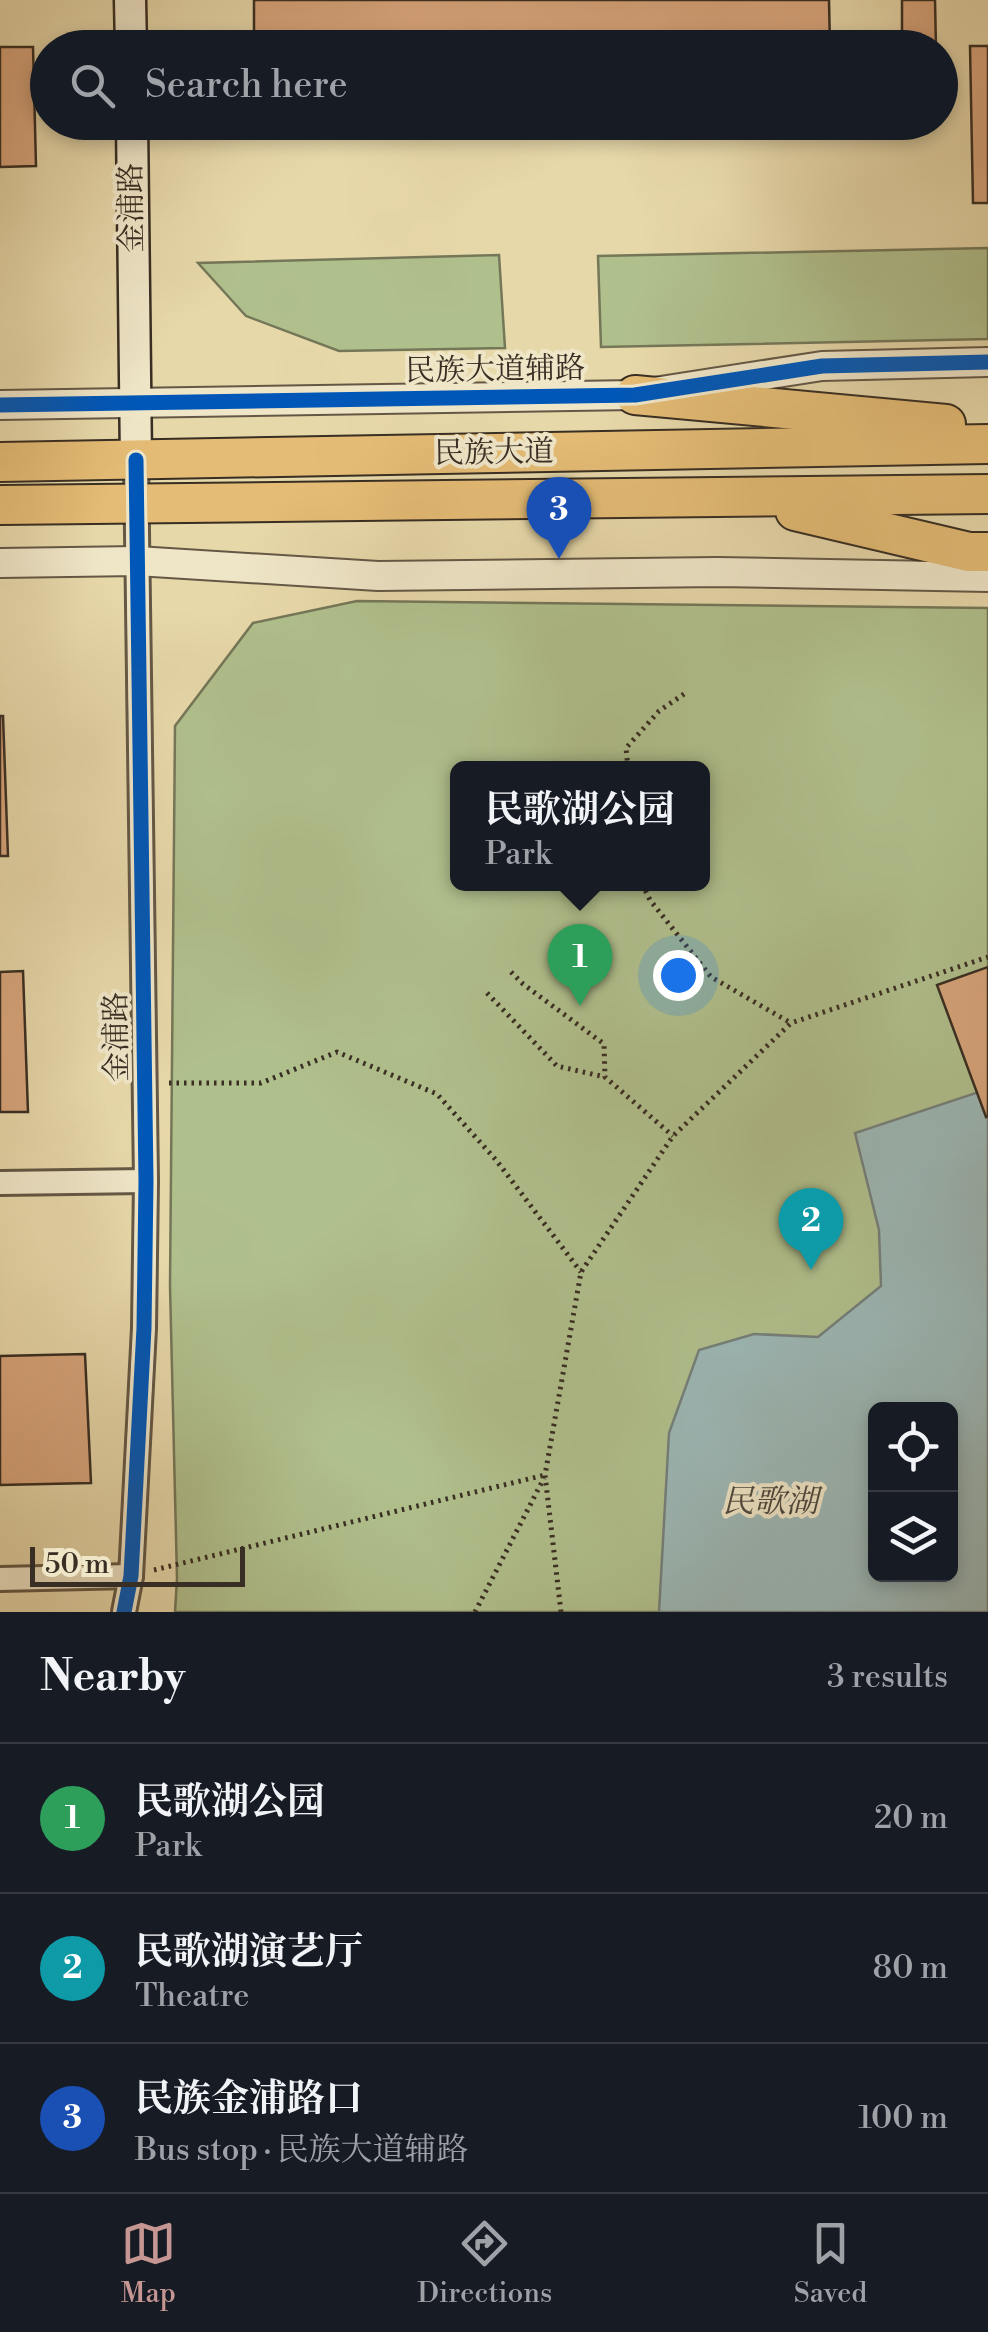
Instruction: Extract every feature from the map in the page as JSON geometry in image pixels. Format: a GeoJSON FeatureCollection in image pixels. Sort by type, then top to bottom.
{"type":"FeatureCollection","features":[{"type":"Feature","properties":{"kind":"highway"},"geometry":{"type":"LineString","coordinates":[[635,395],[988,428]]}},
{"type":"Feature","properties":{"kind":"highway","name":"民族大道"},"geometry":{"type":"LineString","coordinates":[[0,462],[988,444]]}},
{"type":"Feature","properties":{"kind":"highway","name":"民族大道"},"geometry":{"type":"LineString","coordinates":[[0,505],[988,494]]}},
{"type":"Feature","properties":{"kind":"highway"},"geometry":{"type":"LineString","coordinates":[[734,497],[969,552],[988,552]]}},
{"type":"Feature","properties":{"kind":"main road"},"geometry":{"type":"LineString","coordinates":[[130,0],[131,30]]}},
{"type":"Feature","properties":{"kind":"main road","name":"金浦路"},"geometry":{"type":"LineString","coordinates":[[132,140],[136,460]]}},
{"type":"Feature","properties":{"kind":"street","name":"民族大道辅路"},"geometry":{"type":"LineString","coordinates":[[0,405],[635,395],[822,366],[988,362]]}},
{"type":"Feature","properties":{"kind":"street","name":"金浦路"},"geometry":{"type":"LineString","coordinates":[[124,1612],[131,1576],[144,1328],[146,1181],[136,460]]}},
{"type":"Feature","properties":{"kind":"street"},"geometry":{"type":"LineString","coordinates":[[0,563],[137,561],[378,576],[717,572],[988,576]]}},
{"type":"Feature","properties":{"kind":"street"},"geometry":{"type":"LineString","coordinates":[[0,1184],[146,1181]]}},
{"type":"Feature","properties":{"kind":"street"},"geometry":{"type":"LineString","coordinates":[[0,1579],[131,1576]]}},
{"type":"Feature","properties":{"kind":"path"},"geometry":{"type":"LineString","coordinates":[[627,761],[626,748],[659,711],[684,694]]}},
{"type":"Feature","properties":{"kind":"path"},"geometry":{"type":"LineString","coordinates":[[646,891],[711,976],[790,1023]]}},
{"type":"Feature","properties":{"kind":"path"},"geometry":{"type":"LineString","coordinates":[[560,1612],[545,1475],[581,1272],[673,1136],[790,1023],[988,957]]}},
{"type":"Feature","properties":{"kind":"path"},"geometry":{"type":"LineString","coordinates":[[511,972],[604,1044],[605,1077]]}},
{"type":"Feature","properties":{"kind":"path"},"geometry":{"type":"LineString","coordinates":[[486,993],[557,1066],[605,1077],[673,1136]]}},
{"type":"Feature","properties":{"kind":"path"},"geometry":{"type":"LineString","coordinates":[[145,1083],[262,1082],[337,1052],[437,1094],[496,1160],[581,1272]]}},
{"type":"Feature","properties":{"kind":"path"},"geometry":{"type":"LineString","coordinates":[[131,1576],[545,1475]]}},
{"type":"Feature","properties":{"kind":"path"},"geometry":{"type":"LineString","coordinates":[[475,1612],[545,1475]]}},
{"type":"Feature","properties":{"kind":"green space"},"geometry":{"type":"Polygon","coordinates":[[[988,248],[988,339],[601,347],[598,256],[988,248]]]}},
{"type":"Feature","properties":{"kind":"green space"},"geometry":{"type":"Polygon","coordinates":[[[499,255],[505,348],[339,351],[246,316],[198,263],[499,255]]]}},
{"type":"Feature","properties":{"kind":"green space"},"geometry":{"type":"Polygon","coordinates":[[[357,601],[988,608],[988,1612],[175,1612],[170,1286],[175,726],[253,623],[357,601]]]}},
{"type":"Feature","properties":{"kind":"water","name":"民歌湖"},"geometry":{"type":"Polygon","coordinates":[[[988,1089],[988,1612],[659,1612],[669,1433],[699,1350],[754,1334],[818,1337],[881,1286],[879,1230],[855,1133],[988,1089]]]}},
{"type":"Feature","properties":{"kind":"building"},"geometry":{"type":"Polygon","coordinates":[[[254,0],[829,0],[830,30],[254,30],[254,0]]]}},
{"type":"Feature","properties":{"kind":"building"},"geometry":{"type":"Polygon","coordinates":[[[902,0],[935,0],[936,30],[902,30],[902,0]]]}},
{"type":"Feature","properties":{"kind":"building"},"geometry":{"type":"Polygon","coordinates":[[[970,46],[988,46],[988,203],[973,203],[970,46]]]}},
{"type":"Feature","properties":{"kind":"building"},"geometry":{"type":"Polygon","coordinates":[[[0,47],[30,47],[30,140],[35,140],[36,166],[0,167],[0,47]]]}},
{"type":"Feature","properties":{"kind":"building"},"geometry":{"type":"Polygon","coordinates":[[[3,716],[8,856],[0,856],[3,716]]]}},
{"type":"Feature","properties":{"kind":"building"},"geometry":{"type":"Polygon","coordinates":[[[988,967],[988,1116],[986,1117],[937,985],[988,967]]]}},
{"type":"Feature","properties":{"kind":"building"},"geometry":{"type":"Polygon","coordinates":[[[23,971],[28,1112],[0,1112],[0,972],[23,971]]]}},
{"type":"Feature","properties":{"kind":"building"},"geometry":{"type":"Polygon","coordinates":[[[85,1354],[91,1483],[0,1485],[0,1356],[85,1354]]]}},
{"type":"Feature","properties":{"kind":"cycle path"},"geometry":{"type":"LineString","coordinates":[[0,405],[635,395],[822,366],[988,362]]}},
{"type":"Feature","properties":{"kind":"cycle path"},"geometry":{"type":"LineString","coordinates":[[124,1612],[131,1576],[144,1328],[146,1181],[136,460]]}},
{"type":"Feature","properties":{"kind":"place","name":"民族金浦路口"},"geometry":{"type":"Point","coordinates":[559,559]}},
{"type":"Feature","properties":{"kind":"place","name":"民歌湖公园"},"geometry":{"type":"Point","coordinates":[580,1006]}},
{"type":"Feature","properties":{"kind":"place","name":"民歌湖演艺厅"},"geometry":{"type":"Point","coordinates":[811,1270]}}]}
